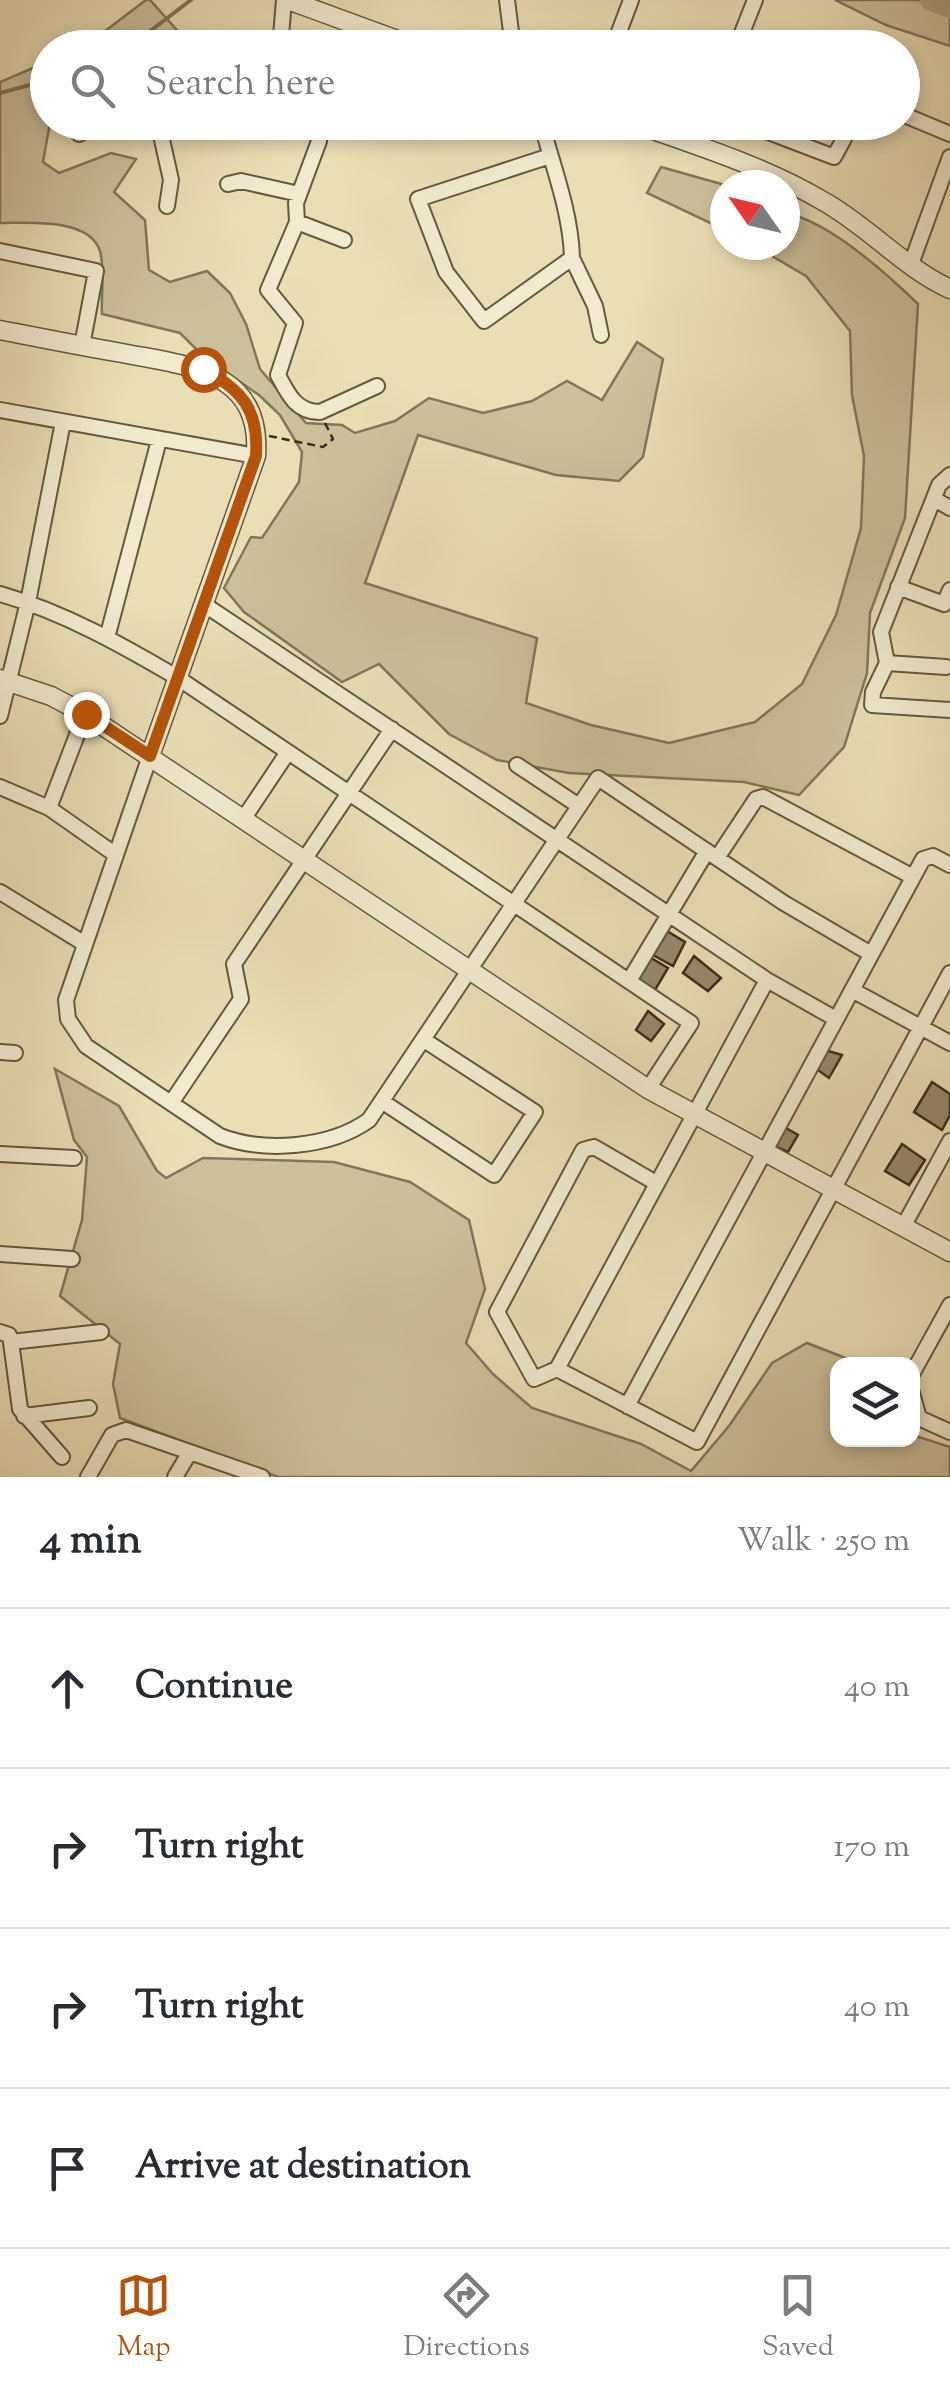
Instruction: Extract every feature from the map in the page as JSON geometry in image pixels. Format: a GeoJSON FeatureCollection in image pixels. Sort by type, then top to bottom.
{"type":"FeatureCollection","features":[{"type":"Feature","properties":{"kind":"street"},"geometry":{"type":"LineString","coordinates":[[282,30],[286,0],[369,30]]}},
{"type":"Feature","properties":{"kind":"street"},"geometry":{"type":"LineString","coordinates":[[507,0],[510,30]]}},
{"type":"Feature","properties":{"kind":"street"},"geometry":{"type":"LineString","coordinates":[[620,30],[632,0]]}},
{"type":"Feature","properties":{"kind":"street"},"geometry":{"type":"LineString","coordinates":[[743,30],[755,0]]}},
{"type":"Feature","properties":{"kind":"street"},"geometry":{"type":"LineString","coordinates":[[920,122],[950,134]]}},
{"type":"Feature","properties":{"kind":"street"},"geometry":{"type":"LineString","coordinates":[[162,140],[171,180],[167,206]]}},
{"type":"Feature","properties":{"kind":"street"},"geometry":{"type":"LineString","coordinates":[[318,140],[299,194],[297,222],[268,290],[296,323],[278,375],[291,400],[310,412],[320,412],[377,386]]}},
{"type":"Feature","properties":{"kind":"street"},"geometry":{"type":"LineString","coordinates":[[546,140],[572,235],[572,258],[596,306],[601,335]]}},
{"type":"Feature","properties":{"kind":"street"},"geometry":{"type":"LineString","coordinates":[[681,140],[778,177],[822,200],[950,289]]}},
{"type":"Feature","properties":{"kind":"street"},"geometry":{"type":"LineString","coordinates":[[698,146],[700,140]]}},
{"type":"Feature","properties":{"kind":"street"},"geometry":{"type":"LineString","coordinates":[[789,140],[834,157],[843,140]]}},
{"type":"Feature","properties":{"kind":"street"},"geometry":{"type":"LineString","coordinates":[[550,156],[418,199],[446,272],[484,321],[572,258]]}},
{"type":"Feature","properties":{"kind":"street"},"geometry":{"type":"LineString","coordinates":[[911,264],[950,157]]}},
{"type":"Feature","properties":{"kind":"street"},"geometry":{"type":"LineString","coordinates":[[228,184],[241,181],[299,194]]}},
{"type":"Feature","properties":{"kind":"street"},"geometry":{"type":"LineString","coordinates":[[297,222],[344,240]]}},
{"type":"Feature","properties":{"kind":"street"},"geometry":{"type":"LineString","coordinates":[[0,251],[96,271],[82,346]]}},
{"type":"Feature","properties":{"kind":"street"},"geometry":{"type":"LineString","coordinates":[[0,330],[203,369],[234,389],[246,402],[258,434],[256,456],[66,1000],[68,1019],[86,1046],[220,1136],[258,1146],[337,1138],[370,1120],[598,778],[784,903],[871,954]]}},
{"type":"Feature","properties":{"kind":"street"},"geometry":{"type":"LineString","coordinates":[[0,410],[256,456]]}},
{"type":"Feature","properties":{"kind":"street"},"geometry":{"type":"LineString","coordinates":[[0,716],[28,602],[63,422]]}},
{"type":"Feature","properties":{"kind":"street"},"geometry":{"type":"LineString","coordinates":[[107,638],[159,440]]}},
{"type":"Feature","properties":{"kind":"street"},"geometry":{"type":"LineString","coordinates":[[950,475],[939,485],[881,632],[887,663],[873,692],[872,705],[950,710]]}},
{"type":"Feature","properties":{"kind":"street"},"geometry":{"type":"LineString","coordinates":[[934,498],[950,508]]}},
{"type":"Feature","properties":{"kind":"street"},"geometry":{"type":"LineString","coordinates":[[898,587],[944,604],[950,590]]}},
{"type":"Feature","properties":{"kind":"street"},"geometry":{"type":"LineString","coordinates":[[0,594],[28,602],[107,638],[178,678],[691,1023],[648,1089]]}},
{"type":"Feature","properties":{"kind":"street"},"geometry":{"type":"LineString","coordinates":[[205,605],[668,916],[836,1019]]}},
{"type":"Feature","properties":{"kind":"street"},"geometry":{"type":"LineString","coordinates":[[887,663],[946,667]]}},
{"type":"Feature","properties":{"kind":"street"},"geometry":{"type":"LineString","coordinates":[[6,680],[86,714],[648,1089],[950,1252]]}},
{"type":"Feature","properties":{"kind":"street"},"geometry":{"type":"LineString","coordinates":[[49,808],[86,714]]}},
{"type":"Feature","properties":{"kind":"street"},"geometry":{"type":"LineString","coordinates":[[171,1103],[241,1000],[234,964],[392,729]]}},
{"type":"Feature","properties":{"kind":"street"},"geometry":{"type":"LineString","coordinates":[[244,818],[288,752]]}},
{"type":"Feature","properties":{"kind":"street"},"geometry":{"type":"LineString","coordinates":[[517,766],[579,806]]}},
{"type":"Feature","properties":{"kind":"street"},"geometry":{"type":"LineString","coordinates":[[0,787],[49,808],[116,854]]}},
{"type":"Feature","properties":{"kind":"street"},"geometry":{"type":"LineString","coordinates":[[629,981],[668,916],[756,799],[764,797],[913,877]]}},
{"type":"Feature","properties":{"kind":"street"},"geometry":{"type":"LineString","coordinates":[[626,1406],[923,859],[933,856],[950,865]]}},
{"type":"Feature","properties":{"kind":"street"},"geometry":{"type":"LineString","coordinates":[[0,892],[86,944]]}},
{"type":"Feature","properties":{"kind":"street"},"geometry":{"type":"LineString","coordinates":[[558,1369],[697,1442],[950,973]]}},
{"type":"Feature","properties":{"kind":"street"},"geometry":{"type":"LineString","coordinates":[[656,1183],[594,1147],[584,1150],[498,1312],[534,1379],[558,1369],[767,980]]}},
{"type":"Feature","properties":{"kind":"street"},"geometry":{"type":"LineString","coordinates":[[852,990],[950,1042]]}},
{"type":"Feature","properties":{"kind":"street"},"geometry":{"type":"LineString","coordinates":[[383,1102],[494,1175],[534,1112],[424,1040]]}},
{"type":"Feature","properties":{"kind":"street"},"geometry":{"type":"LineString","coordinates":[[903,1227],[950,1141]]}},
{"type":"Feature","properties":{"kind":"street"},"geometry":{"type":"LineString","coordinates":[[0,1154],[74,1158]]}},
{"type":"Feature","properties":{"kind":"street"},"geometry":{"type":"LineString","coordinates":[[0,1254],[72,1259]]}},
{"type":"Feature","properties":{"kind":"street"},"geometry":{"type":"LineString","coordinates":[[920,1359],[950,1305]]}},
{"type":"Feature","properties":{"kind":"street"},"geometry":{"type":"LineString","coordinates":[[62,1456],[20,1409],[6,1337],[101,1332]]}},
{"type":"Feature","properties":{"kind":"street"},"geometry":{"type":"LineString","coordinates":[[24,1416],[90,1408]]}},
{"type":"Feature","properties":{"kind":"street"},"geometry":{"type":"LineString","coordinates":[[920,1418],[950,1432]]}},
{"type":"Feature","properties":{"kind":"street"},"geometry":{"type":"LineString","coordinates":[[88,1477],[118,1430],[262,1477]]}},
{"type":"Feature","properties":{"kind":"street"},"geometry":{"type":"LineString","coordinates":[[175,1477],[190,1452]]}},
{"type":"Feature","properties":{"kind":"path"},"geometry":{"type":"LineString","coordinates":[[258,434],[323,447],[333,440],[320,412]]}},
{"type":"Feature","properties":{"kind":"shaded area"},"geometry":{"type":"Polygon","coordinates":[[[150,0],[177,30],[106,30],[150,0]]]}},
{"type":"Feature","properties":{"kind":"shaded area"},"geometry":{"type":"Polygon","coordinates":[[[835,0],[950,0],[950,46],[920,36],[920,30],[886,25],[835,0]]]}},
{"type":"Feature","properties":{"kind":"shaded area"},"geometry":{"type":"Polygon","coordinates":[[[30,69],[30,140],[47,140],[43,162],[59,173],[111,153],[136,159],[114,192],[145,220],[149,270],[170,282],[207,271],[230,293],[246,324],[260,369],[306,423],[342,425],[355,433],[395,421],[429,398],[483,413],[532,401],[567,381],[602,400],[637,342],[663,359],[643,457],[619,481],[556,475],[418,435],[365,583],[537,638],[526,703],[591,725],[669,743],[755,722],[802,684],[836,615],[861,528],[864,456],[852,395],[850,331],[806,276],[779,260],[800,260],[800,217],[838,237],[918,304],[905,518],[870,613],[867,673],[844,747],[799,795],[744,782],[569,773],[497,760],[449,734],[379,664],[342,682],[244,612],[224,588],[251,537],[262,538],[299,482],[302,452],[280,415],[259,395],[203,356],[180,333],[102,314],[100,251],[84,232],[56,224],[0,223],[0,82],[30,69]]]}},
{"type":"Feature","properties":{"kind":"shaded area"},"geometry":{"type":"Polygon","coordinates":[[[661,167],[710,181],[710,223],[647,193],[661,167]]]}},
{"type":"Feature","properties":{"kind":"shaded area"},"geometry":{"type":"Polygon","coordinates":[[[55,1069],[119,1106],[157,1171],[166,1178],[203,1158],[334,1162],[410,1182],[469,1220],[485,1289],[466,1343],[493,1374],[532,1408],[641,1444],[691,1471],[729,1426],[772,1363],[807,1343],[843,1357],[830,1357],[830,1447],[920,1447],[920,1437],[950,1447],[950,1477],[278,1477],[120,1418],[113,1384],[120,1344],[60,1296],[82,1220],[87,1157],[74,1140],[55,1069]]]}},
{"type":"Feature","properties":{"kind":"building"},"geometry":{"type":"Polygon","coordinates":[[[667,931],[685,942],[673,966],[653,955],[667,931]]]}},
{"type":"Feature","properties":{"kind":"building"},"geometry":{"type":"Polygon","coordinates":[[[694,956],[721,978],[708,991],[683,973],[694,956]]]}},
{"type":"Feature","properties":{"kind":"building"},"geometry":{"type":"Polygon","coordinates":[[[651,958],[668,968],[655,990],[638,979],[651,958]]]}},
{"type":"Feature","properties":{"kind":"building"},"geometry":{"type":"Polygon","coordinates":[[[648,1011],[664,1024],[651,1041],[636,1030],[648,1011]]]}},
{"type":"Feature","properties":{"kind":"building"},"geometry":{"type":"Polygon","coordinates":[[[825,1050],[842,1055],[829,1078],[811,1065],[825,1050]]]}},
{"type":"Feature","properties":{"kind":"building"},"geometry":{"type":"Polygon","coordinates":[[[932,1082],[950,1094],[950,1115],[942,1130],[914,1112],[932,1082]]]}},
{"type":"Feature","properties":{"kind":"building"},"geometry":{"type":"Polygon","coordinates":[[[786,1128],[798,1135],[788,1152],[774,1146],[786,1128]]]}},
{"type":"Feature","properties":{"kind":"building"},"geometry":{"type":"Polygon","coordinates":[[[902,1144],[925,1160],[909,1185],[885,1171],[902,1144]]]}},
{"type":"Feature","properties":{"kind":"waterway"},"geometry":{"type":"LineString","coordinates":[[152,30],[191,0]]}},
{"type":"Feature","properties":{"kind":"waterway"},"geometry":{"type":"LineString","coordinates":[[931,0],[950,7]]}},
{"type":"Feature","properties":{"kind":"waterway"},"geometry":{"type":"LineString","coordinates":[[0,93],[30,85]]}},
{"type":"Feature","properties":{"kind":"route"},"geometry":{"type":"LineString","coordinates":[[86,714],[150,756],[256,456],[258,434],[246,402],[220,378],[203,369]]}}]}
